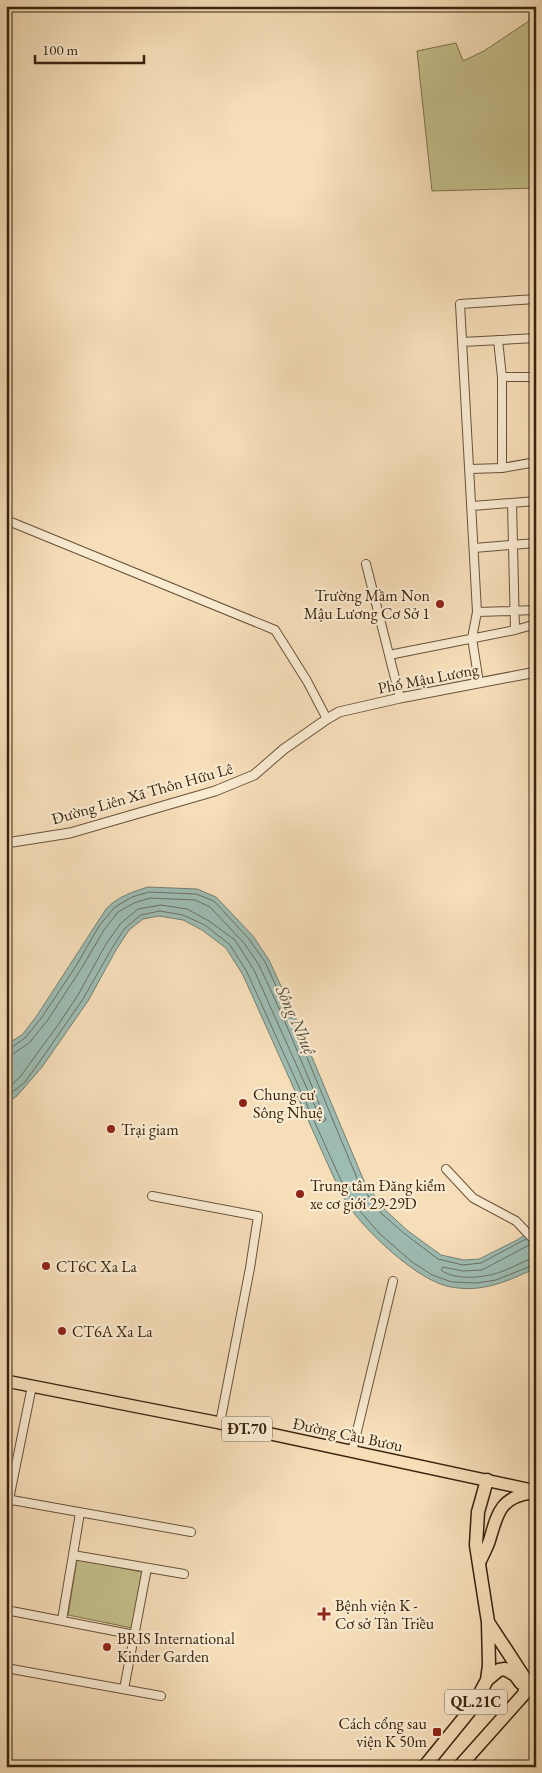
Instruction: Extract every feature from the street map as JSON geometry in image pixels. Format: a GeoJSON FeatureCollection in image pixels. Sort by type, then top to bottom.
{"type":"FeatureCollection","features":[{"type":"Feature","properties":{"kind":"highway"},"geometry":{"type":"LineString","coordinates":[[459,1767],[524,1694],[526,1685],[524,1677],[488,1622],[476,1545],[478,1512],[487,1480]]}},
{"type":"Feature","properties":{"kind":"highway","name":"QL.21C"},"geometry":{"type":"LineString","coordinates":[[424,1767],[472,1708],[487,1680],[489,1665],[488,1622]]}},
{"type":"Feature","properties":{"kind":"highway"},"geometry":{"type":"LineString","coordinates":[[487,1680],[499,1670],[505,1669],[515,1675],[525,1690]]}},
{"type":"Feature","properties":{"kind":"main road","name":"Đường Cầu Bươu"},"geometry":{"type":"LineString","coordinates":[[6,1381],[220,1423],[536,1492]]}},
{"type":"Feature","properties":{"kind":"main road"},"geometry":{"type":"LineString","coordinates":[[479,1564],[502,1507],[514,1497],[536,1492]]}},
{"type":"Feature","properties":{"kind":"street"},"geometry":{"type":"LineString","coordinates":[[479,683],[472,638],[477,612],[460,304],[536,298]]}},
{"type":"Feature","properties":{"kind":"street"},"geometry":{"type":"LineString","coordinates":[[462,342],[536,338]]}},
{"type":"Feature","properties":{"kind":"street"},"geometry":{"type":"LineString","coordinates":[[498,340],[502,377],[502,468]]}},
{"type":"Feature","properties":{"kind":"street"},"geometry":{"type":"LineString","coordinates":[[502,377],[536,376]]}},
{"type":"Feature","properties":{"kind":"street"},"geometry":{"type":"LineString","coordinates":[[470,470],[502,468],[536,462]]}},
{"type":"Feature","properties":{"kind":"street"},"geometry":{"type":"LineString","coordinates":[[472,506],[536,500]]}},
{"type":"Feature","properties":{"kind":"street"},"geometry":{"type":"LineString","coordinates":[[512,503],[515,630]]}},
{"type":"Feature","properties":{"kind":"street"},"geometry":{"type":"LineString","coordinates":[[6,520],[275,630],[307,681],[327,718]]}},
{"type":"Feature","properties":{"kind":"street"},"geometry":{"type":"LineString","coordinates":[[474,548],[536,543]]}},
{"type":"Feature","properties":{"kind":"street"},"geometry":{"type":"LineString","coordinates":[[366,564],[400,698]]}},
{"type":"Feature","properties":{"kind":"street"},"geometry":{"type":"LineString","coordinates":[[477,612],[536,610]]}},
{"type":"Feature","properties":{"kind":"street"},"geometry":{"type":"LineString","coordinates":[[389,655],[515,630],[536,624]]}},
{"type":"Feature","properties":{"kind":"street","name":"Phố Mậu Lương"},"geometry":{"type":"LineString","coordinates":[[327,718],[338,712],[400,698],[536,672]]}},
{"type":"Feature","properties":{"kind":"street","name":"Đường Liên Xã Thôn Hữu Lê"},"geometry":{"type":"LineString","coordinates":[[6,843],[70,833],[216,791],[254,775],[284,749],[327,718]]}},
{"type":"Feature","properties":{"kind":"street"},"geometry":{"type":"LineString","coordinates":[[446,1169],[473,1198],[516,1221],[536,1242]]}},
{"type":"Feature","properties":{"kind":"street"},"geometry":{"type":"LineString","coordinates":[[152,1196],[258,1216],[250,1268],[220,1423]]}},
{"type":"Feature","properties":{"kind":"street"},"geometry":{"type":"LineString","coordinates":[[352,1452],[393,1281]]}},
{"type":"Feature","properties":{"kind":"street"},"geometry":{"type":"LineString","coordinates":[[6,1514],[32,1386]]}},
{"type":"Feature","properties":{"kind":"street"},"geometry":{"type":"LineString","coordinates":[[8,1499],[191,1532]]}},
{"type":"Feature","properties":{"kind":"street"},"geometry":{"type":"LineString","coordinates":[[62,1620],[80,1513]]}},
{"type":"Feature","properties":{"kind":"street"},"geometry":{"type":"LineString","coordinates":[[73,1555],[184,1574]]}},
{"type":"Feature","properties":{"kind":"street"},"geometry":{"type":"LineString","coordinates":[[124,1689],[147,1568]]}},
{"type":"Feature","properties":{"kind":"street"},"geometry":{"type":"LineString","coordinates":[[6,1610],[135,1634]]}},
{"type":"Feature","properties":{"kind":"street"},"geometry":{"type":"LineString","coordinates":[[6,1668],[161,1696]]}},
{"type":"Feature","properties":{"kind":"shaded area"},"geometry":{"type":"Polygon","coordinates":[[[530,6],[536,6],[536,188],[432,191],[417,51],[456,43],[463,61],[484,51],[529,21],[530,6]]]}},
{"type":"Feature","properties":{"kind":"shaded area"},"geometry":{"type":"Polygon","coordinates":[[[77,1559],[142,1572],[132,1628],[68,1615],[77,1559]]]}},
{"type":"Feature","properties":{"kind":"water","name":"Sông Nhuệ"},"geometry":{"type":"Polygon","coordinates":[[[148,887],[197,889],[216,897],[253,936],[269,960],[293,1012],[364,1181],[385,1210],[408,1231],[441,1255],[464,1260],[479,1259],[517,1240],[536,1227],[536,1268],[495,1285],[474,1288],[451,1287],[424,1276],[409,1266],[380,1241],[356,1216],[344,1199],[243,975],[226,948],[202,930],[183,920],[159,916],[143,919],[129,930],[88,1001],[42,1067],[17,1096],[6,1103],[6,1045],[23,1034],[38,1014],[106,909],[120,898],[148,887]]]}},
{"type":"Feature","properties":{"kind":"place","name":"Trường Mầm Non Mậu Lương Cơ Sở 1"},"geometry":{"type":"Point","coordinates":[440,604]}},
{"type":"Feature","properties":{"kind":"place","name":"Chung cư Sông Nhuệ"},"geometry":{"type":"Point","coordinates":[243,1103]}},
{"type":"Feature","properties":{"kind":"place","name":"Trại giam"},"geometry":{"type":"Point","coordinates":[111,1129]}},
{"type":"Feature","properties":{"kind":"place","name":"Trung tâm Đăng kiểm xe cơ giới 29-29D"},"geometry":{"type":"Point","coordinates":[300,1194]}},
{"type":"Feature","properties":{"kind":"place","name":"CT6C Xa La"},"geometry":{"type":"Point","coordinates":[46,1266]}},
{"type":"Feature","properties":{"kind":"place","name":"CT6A Xa La"},"geometry":{"type":"Point","coordinates":[62,1331]}},
{"type":"Feature","properties":{"kind":"place","name":"Bệnh viện K - Cơ sở Tân Triều"},"geometry":{"type":"Point","coordinates":[324,1614]}},
{"type":"Feature","properties":{"kind":"place","name":"BRIS International Kinder Garden"},"geometry":{"type":"Point","coordinates":[107,1647]}},
{"type":"Feature","properties":{"kind":"place","name":"Cách cổng sau viện K 50m"},"geometry":{"type":"Point","coordinates":[437,1732]}}]}
